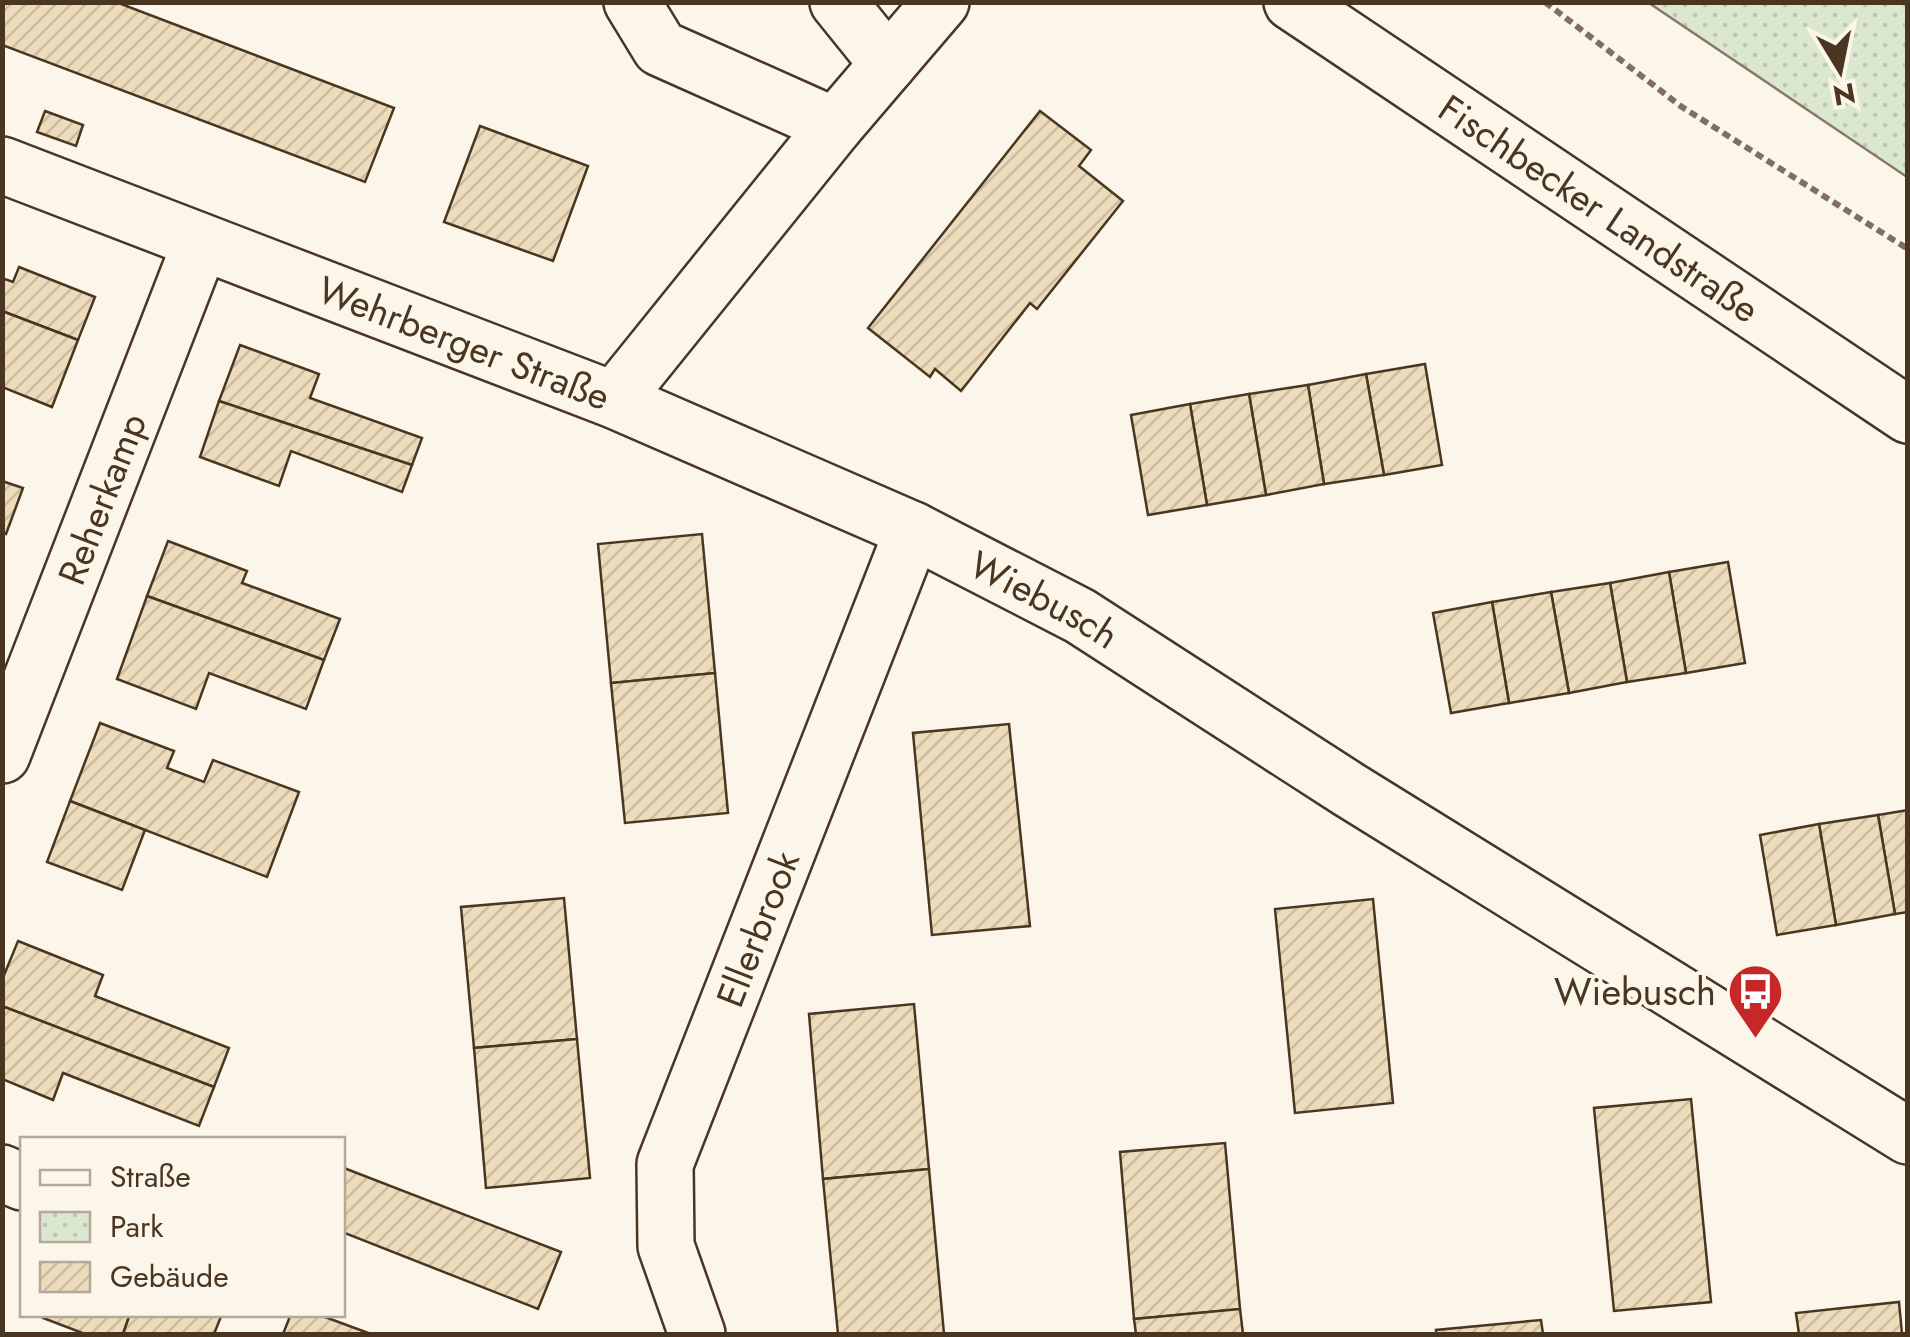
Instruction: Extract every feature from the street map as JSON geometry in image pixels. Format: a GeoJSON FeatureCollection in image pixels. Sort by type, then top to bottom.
{"type":"FeatureCollection","features":[{"type":"Feature","properties":{"kind":"street"},"geometry":{"type":"LineString","coordinates":[[632,2],[660,48],[835,126]]}},
{"type":"Feature","properties":{"kind":"street"},"geometry":{"type":"LineString","coordinates":[[838,2],[888,64]]}},
{"type":"Feature","properties":{"kind":"street","name":"Wehrberger Straße"},"geometry":{"type":"LineString","coordinates":[[2,165],[614,400],[835,126],[941,2]]}},
{"type":"Feature","properties":{"kind":"street","name":"Fischbecker Landstraße"},"geometry":{"type":"LineString","coordinates":[[1292,2],[1908,416]]}},
{"type":"Feature","properties":{"kind":"street","name":"Reherkamp"},"geometry":{"type":"LineString","coordinates":[[2,754],[201,242]]}},
{"type":"Feature","properties":{"kind":"street","name":"Wiebusch"},"geometry":{"type":"LineString","coordinates":[[614,400],[914,530],[1080,616],[1348,789],[1908,1136]]}},
{"type":"Feature","properties":{"kind":"street","name":"Ellerbrook"},"geometry":{"type":"LineString","coordinates":[[698,1334],[666,1246],[665,1164],[914,530]]}},
{"type":"Feature","properties":{"kind":"path"},"geometry":{"type":"LineString","coordinates":[[1544,2],[1682,107],[1908,249]]}},
{"type":"Feature","properties":{"kind":"green space"},"geometry":{"type":"Polygon","coordinates":[[[1649,3],[1907,3],[1907,177],[1649,3]]]}},
{"type":"Feature","properties":{"kind":"building"},"geometry":{"type":"Polygon","coordinates":[[[2,2],[116,2],[394,108],[365,182],[2,45],[2,2]]]}},
{"type":"Feature","properties":{"kind":"building"},"geometry":{"type":"Polygon","coordinates":[[[45,111],[83,125],[76,146],[37,132],[45,111]]]}},
{"type":"Feature","properties":{"kind":"building"},"geometry":{"type":"Polygon","coordinates":[[[1040,111],[1091,150],[1079,166],[1123,201],[1037,309],[1030,303],[961,391],[935,369],[930,377],[868,328],[1040,111]]]}},
{"type":"Feature","properties":{"kind":"building"},"geometry":{"type":"Polygon","coordinates":[[[480,126],[588,166],[553,261],[444,222],[480,126]]]}},
{"type":"Feature","properties":{"kind":"building"},"geometry":{"type":"Polygon","coordinates":[[[19,267],[95,297],[78,340],[2,311],[2,278],[13,282],[19,267]]]}},
{"type":"Feature","properties":{"kind":"building"},"geometry":{"type":"Polygon","coordinates":[[[2,311],[78,340],[52,407],[2,387],[2,311]]]}},
{"type":"Feature","properties":{"kind":"building"},"geometry":{"type":"Polygon","coordinates":[[[240,345],[319,374],[310,398],[422,438],[412,465],[219,401],[240,345]]]}},
{"type":"Feature","properties":{"kind":"building"},"geometry":{"type":"Polygon","coordinates":[[[1425,364],[1442,465],[1384,475],[1366,374],[1425,364]]]}},
{"type":"Feature","properties":{"kind":"building"},"geometry":{"type":"Polygon","coordinates":[[[1366,374],[1384,475],[1324,484],[1308,385],[1366,374]]]}},
{"type":"Feature","properties":{"kind":"building"},"geometry":{"type":"Polygon","coordinates":[[[1308,385],[1324,484],[1266,495],[1249,394],[1308,385]]]}},
{"type":"Feature","properties":{"kind":"building"},"geometry":{"type":"Polygon","coordinates":[[[1249,394],[1266,495],[1207,505],[1190,404],[1249,394]]]}},
{"type":"Feature","properties":{"kind":"building"},"geometry":{"type":"Polygon","coordinates":[[[219,401],[412,465],[402,492],[291,451],[279,486],[200,457],[219,401]]]}},
{"type":"Feature","properties":{"kind":"building"},"geometry":{"type":"Polygon","coordinates":[[[1190,404],[1207,505],[1148,515],[1131,415],[1190,404]]]}},
{"type":"Feature","properties":{"kind":"building"},"geometry":{"type":"Polygon","coordinates":[[[2,481],[23,488],[6,534],[2,533],[2,481]]]}},
{"type":"Feature","properties":{"kind":"building"},"geometry":{"type":"Polygon","coordinates":[[[702,534],[715,673],[611,683],[598,544],[702,534]]]}},
{"type":"Feature","properties":{"kind":"building"},"geometry":{"type":"Polygon","coordinates":[[[168,541],[247,571],[242,583],[340,619],[324,660],[147,596],[168,541]]]}},
{"type":"Feature","properties":{"kind":"building"},"geometry":{"type":"Polygon","coordinates":[[[1728,562],[1745,663],[1686,673],[1669,572],[1728,562]]]}},
{"type":"Feature","properties":{"kind":"building"},"geometry":{"type":"Polygon","coordinates":[[[1669,572],[1686,673],[1627,682],[1610,583],[1669,572]]]}},
{"type":"Feature","properties":{"kind":"building"},"geometry":{"type":"Polygon","coordinates":[[[1610,583],[1627,682],[1569,693],[1551,592],[1610,583]]]}},
{"type":"Feature","properties":{"kind":"building"},"geometry":{"type":"Polygon","coordinates":[[[1551,592],[1569,693],[1509,703],[1492,602],[1551,592]]]}},
{"type":"Feature","properties":{"kind":"building"},"geometry":{"type":"Polygon","coordinates":[[[147,596],[324,660],[306,709],[209,673],[196,709],[117,679],[147,596]]]}},
{"type":"Feature","properties":{"kind":"building"},"geometry":{"type":"Polygon","coordinates":[[[1492,602],[1509,703],[1451,713],[1433,613],[1492,602]]]}},
{"type":"Feature","properties":{"kind":"building"},"geometry":{"type":"Polygon","coordinates":[[[715,673],[728,813],[625,823],[611,683],[715,673]]]}},
{"type":"Feature","properties":{"kind":"building"},"geometry":{"type":"Polygon","coordinates":[[[100,723],[174,751],[167,768],[204,782],[213,760],[299,792],[267,877],[70,801],[100,723]]]}},
{"type":"Feature","properties":{"kind":"building"},"geometry":{"type":"Polygon","coordinates":[[[1009,724],[1030,926],[932,935],[913,733],[1009,724]]]}},
{"type":"Feature","properties":{"kind":"building"},"geometry":{"type":"Polygon","coordinates":[[[70,801],[145,830],[122,890],[47,862],[70,801]]]}},
{"type":"Feature","properties":{"kind":"building"},"geometry":{"type":"Polygon","coordinates":[[[1908,810],[1908,912],[1895,914],[1878,815],[1908,810]]]}},
{"type":"Feature","properties":{"kind":"building"},"geometry":{"type":"Polygon","coordinates":[[[1878,815],[1895,914],[1836,925],[1819,824],[1878,815]]]}},
{"type":"Feature","properties":{"kind":"building"},"geometry":{"type":"Polygon","coordinates":[[[1819,824],[1836,925],[1777,935],[1760,835],[1819,824]]]}},
{"type":"Feature","properties":{"kind":"building"},"geometry":{"type":"Polygon","coordinates":[[[564,898],[577,1039],[474,1048],[461,907],[564,898]]]}},
{"type":"Feature","properties":{"kind":"building"},"geometry":{"type":"Polygon","coordinates":[[[1373,899],[1393,1103],[1295,1113],[1275,909],[1373,899]]]}},
{"type":"Feature","properties":{"kind":"building"},"geometry":{"type":"Polygon","coordinates":[[[18,941],[103,975],[95,996],[229,1048],[214,1087],[2,1006],[2,980],[18,941]]]}},
{"type":"Feature","properties":{"kind":"building"},"geometry":{"type":"Polygon","coordinates":[[[914,1004],[929,1169],[823,1179],[809,1014],[914,1004]]]}},
{"type":"Feature","properties":{"kind":"building"},"geometry":{"type":"Polygon","coordinates":[[[2,1006],[214,1087],[199,1126],[63,1073],[53,1100],[2,1079],[2,1006]]]}},
{"type":"Feature","properties":{"kind":"building"},"geometry":{"type":"Polygon","coordinates":[[[577,1039],[590,1178],[486,1188],[474,1048],[577,1039]]]}},
{"type":"Feature","properties":{"kind":"building"},"geometry":{"type":"Polygon","coordinates":[[[1691,1099],[1711,1302],[1614,1311],[1594,1108],[1691,1099]]]}},
{"type":"Feature","properties":{"kind":"building"},"geometry":{"type":"Polygon","coordinates":[[[1225,1143],[1240,1309],[1134,1319],[1120,1152],[1225,1143]]]}},
{"type":"Feature","properties":{"kind":"building"},"geometry":{"type":"Polygon","coordinates":[[[345,1168],[561,1252],[538,1309],[345,1233],[345,1168]]]}},
{"type":"Feature","properties":{"kind":"building"},"geometry":{"type":"Polygon","coordinates":[[[929,1169],[944,1334],[838,1334],[823,1179],[929,1169]]]}},
{"type":"Feature","properties":{"kind":"building"},"geometry":{"type":"Polygon","coordinates":[[[1899,1302],[1902,1334],[1799,1334],[1796,1313],[1899,1302]]]}},
{"type":"Feature","properties":{"kind":"building"},"geometry":{"type":"Polygon","coordinates":[[[1240,1309],[1243,1334],[1136,1334],[1134,1319],[1240,1309]]]}},
{"type":"Feature","properties":{"kind":"building"},"geometry":{"type":"Polygon","coordinates":[[[129,1317],[123,1334],[85,1334],[43,1318],[129,1317]]]}},
{"type":"Feature","properties":{"kind":"building"},"geometry":{"type":"Polygon","coordinates":[[[129,1317],[221,1317],[214,1334],[123,1334],[129,1317]]]}},
{"type":"Feature","properties":{"kind":"building"},"geometry":{"type":"Polygon","coordinates":[[[290,1317],[325,1317],[371,1334],[283,1334],[290,1317]]]}},
{"type":"Feature","properties":{"kind":"building"},"geometry":{"type":"Polygon","coordinates":[[[1541,1320],[1543,1334],[1436,1334],[1436,1330],[1541,1320]]]}},
{"type":"Feature","properties":{"kind":"place","name":"Wiebusch"},"geometry":{"type":"Point","coordinates":[1755,1040]}}]}
